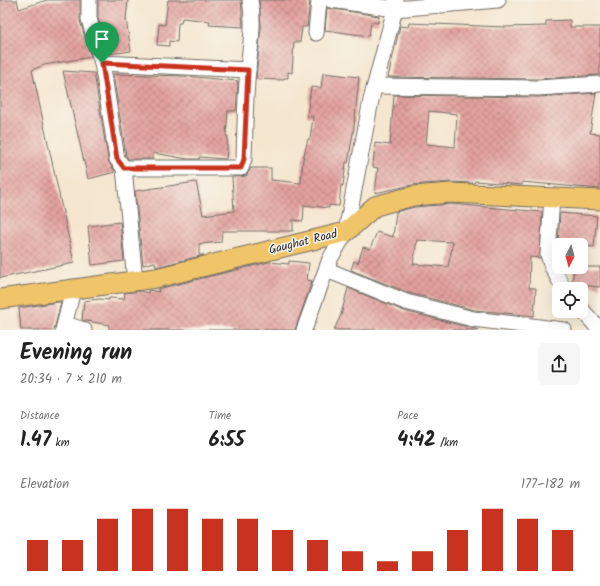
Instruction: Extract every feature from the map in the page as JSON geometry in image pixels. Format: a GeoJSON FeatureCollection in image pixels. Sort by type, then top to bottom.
{"type":"FeatureCollection","features":[{"type":"Feature","properties":{"kind":"main road","name":"Gaughat Road"},"geometry":{"type":"LineString","coordinates":[[0,298],[73,290],[156,278],[346,232],[375,206],[413,196],[451,193],[600,200]]}},
{"type":"Feature","properties":{"kind":"street"},"geometry":{"type":"LineString","coordinates":[[89,0],[89,19],[102,63],[117,159],[124,168],[135,281]]}},
{"type":"Feature","properties":{"kind":"street"},"geometry":{"type":"LineString","coordinates":[[124,168],[241,168],[244,159],[248,70],[252,38],[252,11],[250,0]]}},
{"type":"Feature","properties":{"kind":"street"},"geometry":{"type":"LineString","coordinates":[[316,33],[319,0]]}},
{"type":"Feature","properties":{"kind":"street"},"geometry":{"type":"LineString","coordinates":[[331,0],[396,4],[498,0]]}},
{"type":"Feature","properties":{"kind":"street"},"geometry":{"type":"LineString","coordinates":[[304,330],[330,259],[346,232],[375,86],[396,4]]}},
{"type":"Feature","properties":{"kind":"street"},"geometry":{"type":"LineString","coordinates":[[102,63],[248,70]]}},
{"type":"Feature","properties":{"kind":"street"},"geometry":{"type":"LineString","coordinates":[[375,86],[538,88],[600,84]]}},
{"type":"Feature","properties":{"kind":"street"},"geometry":{"type":"LineString","coordinates":[[552,198],[548,254],[552,267],[560,282]]}},
{"type":"Feature","properties":{"kind":"street"},"geometry":{"type":"LineString","coordinates":[[327,270],[406,302],[473,319],[564,330]]}},
{"type":"Feature","properties":{"kind":"street"},"geometry":{"type":"LineString","coordinates":[[73,290],[64,327],[84,330]]}},
{"type":"Feature","properties":{"kind":"street"},"geometry":{"type":"LineString","coordinates":[[588,317],[600,330]]}},
{"type":"Feature","properties":{"kind":"building"},"geometry":{"type":"Polygon","coordinates":[[[0,0],[17,0],[19,9],[47,0],[80,0],[80,21],[91,57],[44,65],[32,70],[74,263],[0,278],[0,0]]]}},
{"type":"Feature","properties":{"kind":"building"},"geometry":{"type":"Polygon","coordinates":[[[98,0],[128,0],[126,19],[131,51],[109,54],[98,18],[98,0]]]}},
{"type":"Feature","properties":{"kind":"building"},"geometry":{"type":"Polygon","coordinates":[[[168,0],[241,0],[243,27],[209,25],[210,21],[182,18],[181,23],[178,23],[177,42],[169,41],[169,46],[157,45],[159,24],[165,25],[168,0]]]}},
{"type":"Feature","properties":{"kind":"building"},"geometry":{"type":"Polygon","coordinates":[[[259,0],[310,0],[307,27],[302,27],[300,42],[294,42],[292,73],[288,72],[288,78],[283,78],[283,80],[256,79],[261,27],[259,0]]]}},
{"type":"Feature","properties":{"kind":"building"},"geometry":{"type":"Polygon","coordinates":[[[327,8],[379,16],[378,23],[371,22],[369,36],[325,30],[327,8]]]}},
{"type":"Feature","properties":{"kind":"building"},"geometry":{"type":"Polygon","coordinates":[[[570,20],[570,27],[600,27],[600,75],[538,79],[388,77],[400,26],[408,27],[409,23],[505,27],[546,26],[546,21],[570,20]]]}},
{"type":"Feature","properties":{"kind":"building"},"geometry":{"type":"Polygon","coordinates":[[[63,71],[94,73],[108,160],[115,172],[88,179],[63,71]]]}},
{"type":"Feature","properties":{"kind":"building"},"geometry":{"type":"Polygon","coordinates":[[[323,73],[359,77],[354,127],[348,163],[346,162],[343,186],[341,185],[339,206],[329,205],[329,208],[304,205],[303,221],[293,220],[293,231],[222,231],[221,242],[199,244],[199,255],[204,255],[156,267],[155,262],[143,265],[135,191],[196,182],[203,215],[234,211],[232,177],[246,176],[251,168],[271,168],[271,180],[301,183],[303,159],[308,139],[310,139],[313,117],[307,116],[311,87],[321,88],[323,73]]]}},
{"type":"Feature","properties":{"kind":"building"},"geometry":{"type":"Polygon","coordinates":[[[113,74],[183,76],[238,81],[236,111],[228,111],[226,159],[199,157],[199,159],[188,159],[153,153],[153,159],[128,159],[126,155],[113,74]]]}},
{"type":"Feature","properties":{"kind":"building"},"geometry":{"type":"Polygon","coordinates":[[[596,93],[590,133],[600,134],[600,189],[522,182],[522,185],[475,181],[474,183],[450,182],[412,185],[375,193],[378,168],[373,167],[375,143],[390,145],[394,95],[538,97],[596,93]],[[429,111],[426,144],[455,147],[457,114],[429,111]]]}},
{"type":"Feature","properties":{"kind":"building"},"geometry":{"type":"Polygon","coordinates":[[[451,204],[542,212],[540,258],[530,257],[529,288],[536,288],[534,316],[475,310],[409,293],[351,270],[354,261],[358,263],[363,247],[370,249],[377,232],[393,237],[396,212],[415,207],[451,204]],[[417,240],[413,264],[448,267],[453,242],[417,240]]]}},
{"type":"Feature","properties":{"kind":"building"},"geometry":{"type":"Polygon","coordinates":[[[560,213],[597,216],[594,247],[588,246],[588,238],[558,238],[560,213]]]}},
{"type":"Feature","properties":{"kind":"building"},"geometry":{"type":"Polygon","coordinates":[[[120,222],[124,261],[92,265],[88,226],[120,222]]]}},
{"type":"Feature","properties":{"kind":"building"},"geometry":{"type":"Polygon","coordinates":[[[289,261],[309,263],[307,280],[312,281],[295,330],[109,330],[109,325],[82,320],[84,301],[99,299],[109,300],[109,298],[124,299],[125,293],[140,291],[148,293],[149,290],[159,292],[158,289],[269,262],[289,264],[289,261]]]}},
{"type":"Feature","properties":{"kind":"building"},"geometry":{"type":"Polygon","coordinates":[[[588,267],[600,267],[600,287],[588,286],[588,282],[572,282],[573,274],[588,274],[588,267]]]}},
{"type":"Feature","properties":{"kind":"building"},"geometry":{"type":"Polygon","coordinates":[[[348,288],[404,311],[479,330],[334,330],[341,315],[348,288]]]}},
{"type":"Feature","properties":{"kind":"building"},"geometry":{"type":"Polygon","coordinates":[[[61,302],[54,330],[21,330],[19,308],[61,302]]]}},
{"type":"Feature","properties":{"kind":"route"},"geometry":{"type":"LineString","coordinates":[[102,63],[248,70],[244,159],[241,168],[124,168],[117,159],[102,63]]}}]}
